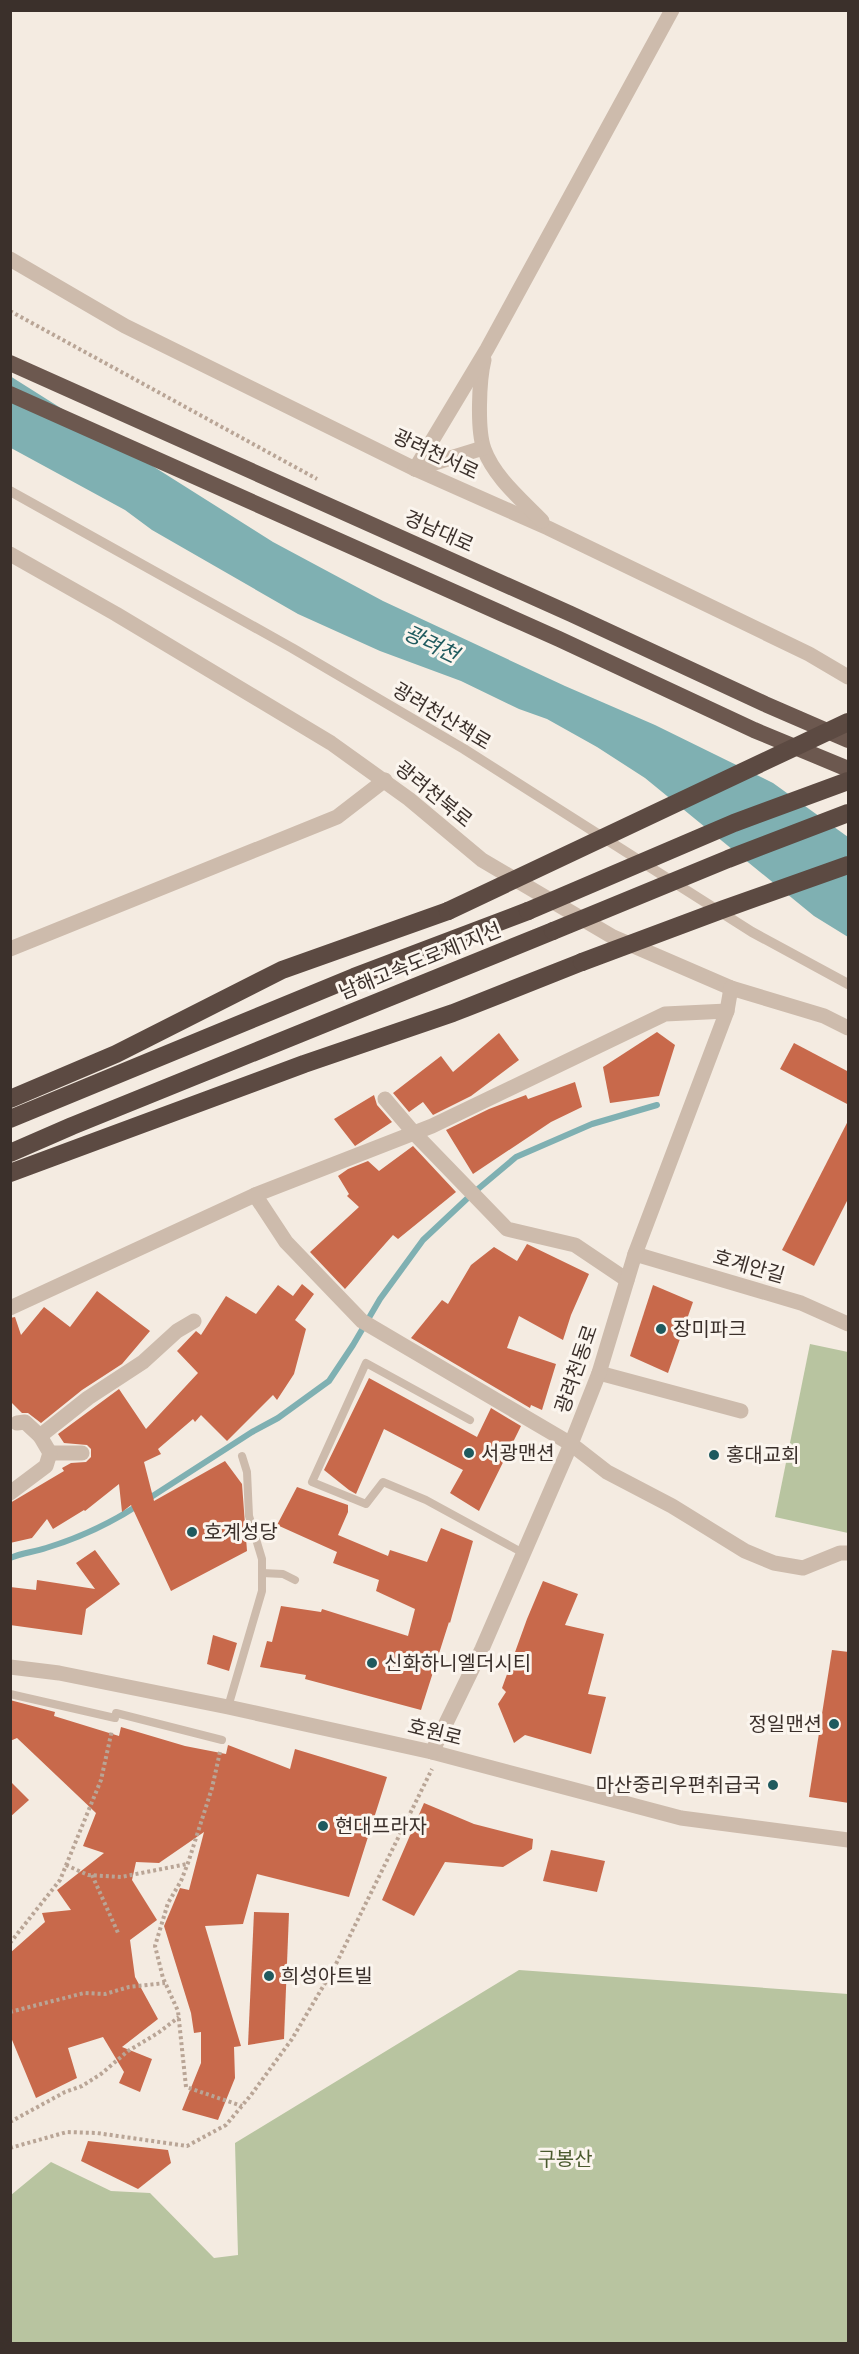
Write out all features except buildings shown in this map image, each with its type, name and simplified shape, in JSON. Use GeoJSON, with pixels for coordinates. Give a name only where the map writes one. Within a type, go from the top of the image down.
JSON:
{"type":"FeatureCollection","features":[{"type":"Feature","properties":{"kind":"highway","name":"경남대로"},"geometry":{"type":"LineString","coordinates":[[10,363],[849,740]]}},
{"type":"Feature","properties":{"kind":"highway"},"geometry":{"type":"LineString","coordinates":[[10,394],[538,630],[754,730],[849,769]]}},
{"type":"Feature","properties":{"kind":"highway"},"geometry":{"type":"LineString","coordinates":[[10,1099],[116,1054],[282,970],[448,911],[849,722]]}},
{"type":"Feature","properties":{"kind":"highway","name":"남해고속도로제1지선"},"geometry":{"type":"LineString","coordinates":[[10,1119],[354,977],[528,911],[734,823],[849,781]]}},
{"type":"Feature","properties":{"kind":"highway","name":"남해고속도로제1지선"},"geometry":{"type":"LineString","coordinates":[[10,1153],[728,859],[849,813]]}},
{"type":"Feature","properties":{"kind":"highway"},"geometry":{"type":"LineString","coordinates":[[10,1173],[304,1064],[453,1013],[582,962],[849,865]]}},
{"type":"Feature","properties":{"kind":"street"},"geometry":{"type":"LineString","coordinates":[[416,469],[487,349],[672,10]]}},
{"type":"Feature","properties":{"kind":"street","name":"광려천서로"},"geometry":{"type":"LineString","coordinates":[[10,259],[125,326],[416,469],[548,528],[809,654],[849,676]]}},
{"type":"Feature","properties":{"kind":"street"},"geometry":{"type":"LineString","coordinates":[[487,349],[482,369],[479,407],[483,448],[498,475],[548,528]]}},
{"type":"Feature","properties":{"kind":"street"},"geometry":{"type":"LineString","coordinates":[[416,469],[483,448]]}},
{"type":"Feature","properties":{"kind":"street","name":"광려천산책로"},"geometry":{"type":"LineString","coordinates":[[10,491],[292,648],[454,743],[752,933],[849,984]]}},
{"type":"Feature","properties":{"kind":"street","name":"광려천북로"},"geometry":{"type":"LineString","coordinates":[[10,554],[116,614],[331,743],[385,780],[482,861],[613,937],[731,988],[824,1016],[849,1028]]}},
{"type":"Feature","properties":{"kind":"street"},"geometry":{"type":"LineString","coordinates":[[10,949],[338,818],[385,780]]}},
{"type":"Feature","properties":{"kind":"street","name":"광려천동로"},"geometry":{"type":"LineString","coordinates":[[435,1753],[571,1444],[599,1373],[635,1254],[727,1011],[731,988]]}},
{"type":"Feature","properties":{"kind":"street"},"geometry":{"type":"LineString","coordinates":[[10,1308],[255,1195],[414,1133],[665,1014],[727,1011]]}},
{"type":"Feature","properties":{"kind":"street"},"geometry":{"type":"LineString","coordinates":[[386,1099],[414,1133],[507,1229],[575,1245],[627,1280]]}},
{"type":"Feature","properties":{"kind":"street"},"geometry":{"type":"LineString","coordinates":[[255,1195],[286,1242],[362,1322],[571,1444],[607,1472],[672,1506],[745,1551],[774,1563],[803,1568],[840,1553],[849,1553]]}},
{"type":"Feature","properties":{"kind":"street","name":"호계안길"},"geometry":{"type":"LineString","coordinates":[[635,1254],[801,1303],[849,1324]]}},
{"type":"Feature","properties":{"kind":"street"},"geometry":{"type":"LineString","coordinates":[[40,1436],[88,1398],[144,1362],[177,1331],[194,1321]]}},
{"type":"Feature","properties":{"kind":"street"},"geometry":{"type":"LineString","coordinates":[[599,1373],[741,1412]]}},
{"type":"Feature","properties":{"kind":"street"},"geometry":{"type":"LineString","coordinates":[[10,1493],[46,1466],[50,1453],[40,1436],[25,1422],[17,1423]]}},
{"type":"Feature","properties":{"kind":"street"},"geometry":{"type":"LineString","coordinates":[[50,1453],[82,1453]]}},
{"type":"Feature","properties":{"kind":"street","name":"호원로"},"geometry":{"type":"LineString","coordinates":[[10,1667],[59,1673],[228,1707],[435,1753],[681,1818],[849,1840]]}},
{"type":"Feature","properties":{"kind":"lane"},"geometry":{"type":"LineString","coordinates":[[470,1420],[366,1364],[312,1482],[366,1504],[382,1482],[426,1500],[523,1553]]}},
{"type":"Feature","properties":{"kind":"lane"},"geometry":{"type":"LineString","coordinates":[[228,1707],[262,1591],[262,1559],[249,1516],[247,1472],[242,1456]]}},
{"type":"Feature","properties":{"kind":"lane"},"geometry":{"type":"LineString","coordinates":[[262,1573],[283,1574],[296,1580]]}},
{"type":"Feature","properties":{"kind":"lane"},"geometry":{"type":"LineString","coordinates":[[10,1694],[222,1740]]}},
{"type":"Feature","properties":{"kind":"path"},"geometry":{"type":"LineString","coordinates":[[10,1943],[60,1880],[101,1780],[115,1715]]}},
{"type":"Feature","properties":{"kind":"path"},"geometry":{"type":"LineString","coordinates":[[222,1740],[212,1788],[188,1863],[168,1903],[155,1946],[165,1983],[179,2016],[186,2087],[242,2106]]}},
{"type":"Feature","properties":{"kind":"path"},"geometry":{"type":"LineString","coordinates":[[10,2148],[67,2132],[97,2133],[187,2146],[226,2125],[292,2039],[334,1968],[435,1753]]}},
{"type":"Feature","properties":{"kind":"path"},"geometry":{"type":"LineString","coordinates":[[66,1865],[92,1875],[121,1877],[188,1863]]}},
{"type":"Feature","properties":{"kind":"path"},"geometry":{"type":"LineString","coordinates":[[92,1875],[119,1935]]}},
{"type":"Feature","properties":{"kind":"path"},"geometry":{"type":"LineString","coordinates":[[10,2012],[84,1993],[105,1994],[129,1987],[165,1983]]}},
{"type":"Feature","properties":{"kind":"path"},"geometry":{"type":"LineString","coordinates":[[10,2122],[65,2092],[82,2086],[101,2074],[128,2051],[158,2034],[179,2016]]}},
{"type":"Feature","properties":{"kind":"green space"},"geometry":{"type":"Polygon","coordinates":[[[810,1344],[848,1352],[848,1533],[775,1517],[810,1344]]]}},
{"type":"Feature","properties":{"kind":"green space","name":"구봉산"},"geometry":{"type":"Polygon","coordinates":[[[519,1970],[848,1994],[848,2343],[11,2343],[11,2195],[51,2162],[111,2191],[150,2193],[214,2258],[238,2255],[235,2143],[519,1970]]]}},
{"type":"Feature","properties":{"kind":"water","name":"광려천"},"geometry":{"type":"Polygon","coordinates":[[[10,376],[273,542],[383,601],[565,686],[655,725],[773,783],[848,837],[848,937],[814,916],[645,778],[597,747],[547,719],[519,709],[461,681],[380,651],[298,614],[152,530],[125,510],[11,448],[10,376]]]}},
{"type":"Feature","properties":{"kind":"waterway"},"geometry":{"type":"LineString","coordinates":[[148,1499],[252,1432],[278,1418],[329,1381],[380,1299],[423,1240],[516,1157],[592,1124],[657,1105]]}},
{"type":"Feature","properties":{"kind":"waterway"},"geometry":{"type":"LineString","coordinates":[[10,1558],[83,1535],[140,1504]]}},
{"type":"Feature","properties":{"kind":"place","name":"장미파크"},"geometry":{"type":"Point","coordinates":[661,1329]}},
{"type":"Feature","properties":{"kind":"place","name":"서광맨션"},"geometry":{"type":"Point","coordinates":[469,1453]}},
{"type":"Feature","properties":{"kind":"place","name":"홍대교회"},"geometry":{"type":"Point","coordinates":[714,1455]}},
{"type":"Feature","properties":{"kind":"place","name":"호계성당"},"geometry":{"type":"Point","coordinates":[192,1532]}},
{"type":"Feature","properties":{"kind":"place","name":"신화하니엘더시티"},"geometry":{"type":"Point","coordinates":[372,1663]}},
{"type":"Feature","properties":{"kind":"place","name":"정일맨션"},"geometry":{"type":"Point","coordinates":[834,1724]}},
{"type":"Feature","properties":{"kind":"place","name":"마산중리우편취급국"},"geometry":{"type":"Point","coordinates":[773,1785]}},
{"type":"Feature","properties":{"kind":"place","name":"현대프라자"},"geometry":{"type":"Point","coordinates":[323,1826]}},
{"type":"Feature","properties":{"kind":"place","name":"희성아트빌"},"geometry":{"type":"Point","coordinates":[269,1976]}}]}
